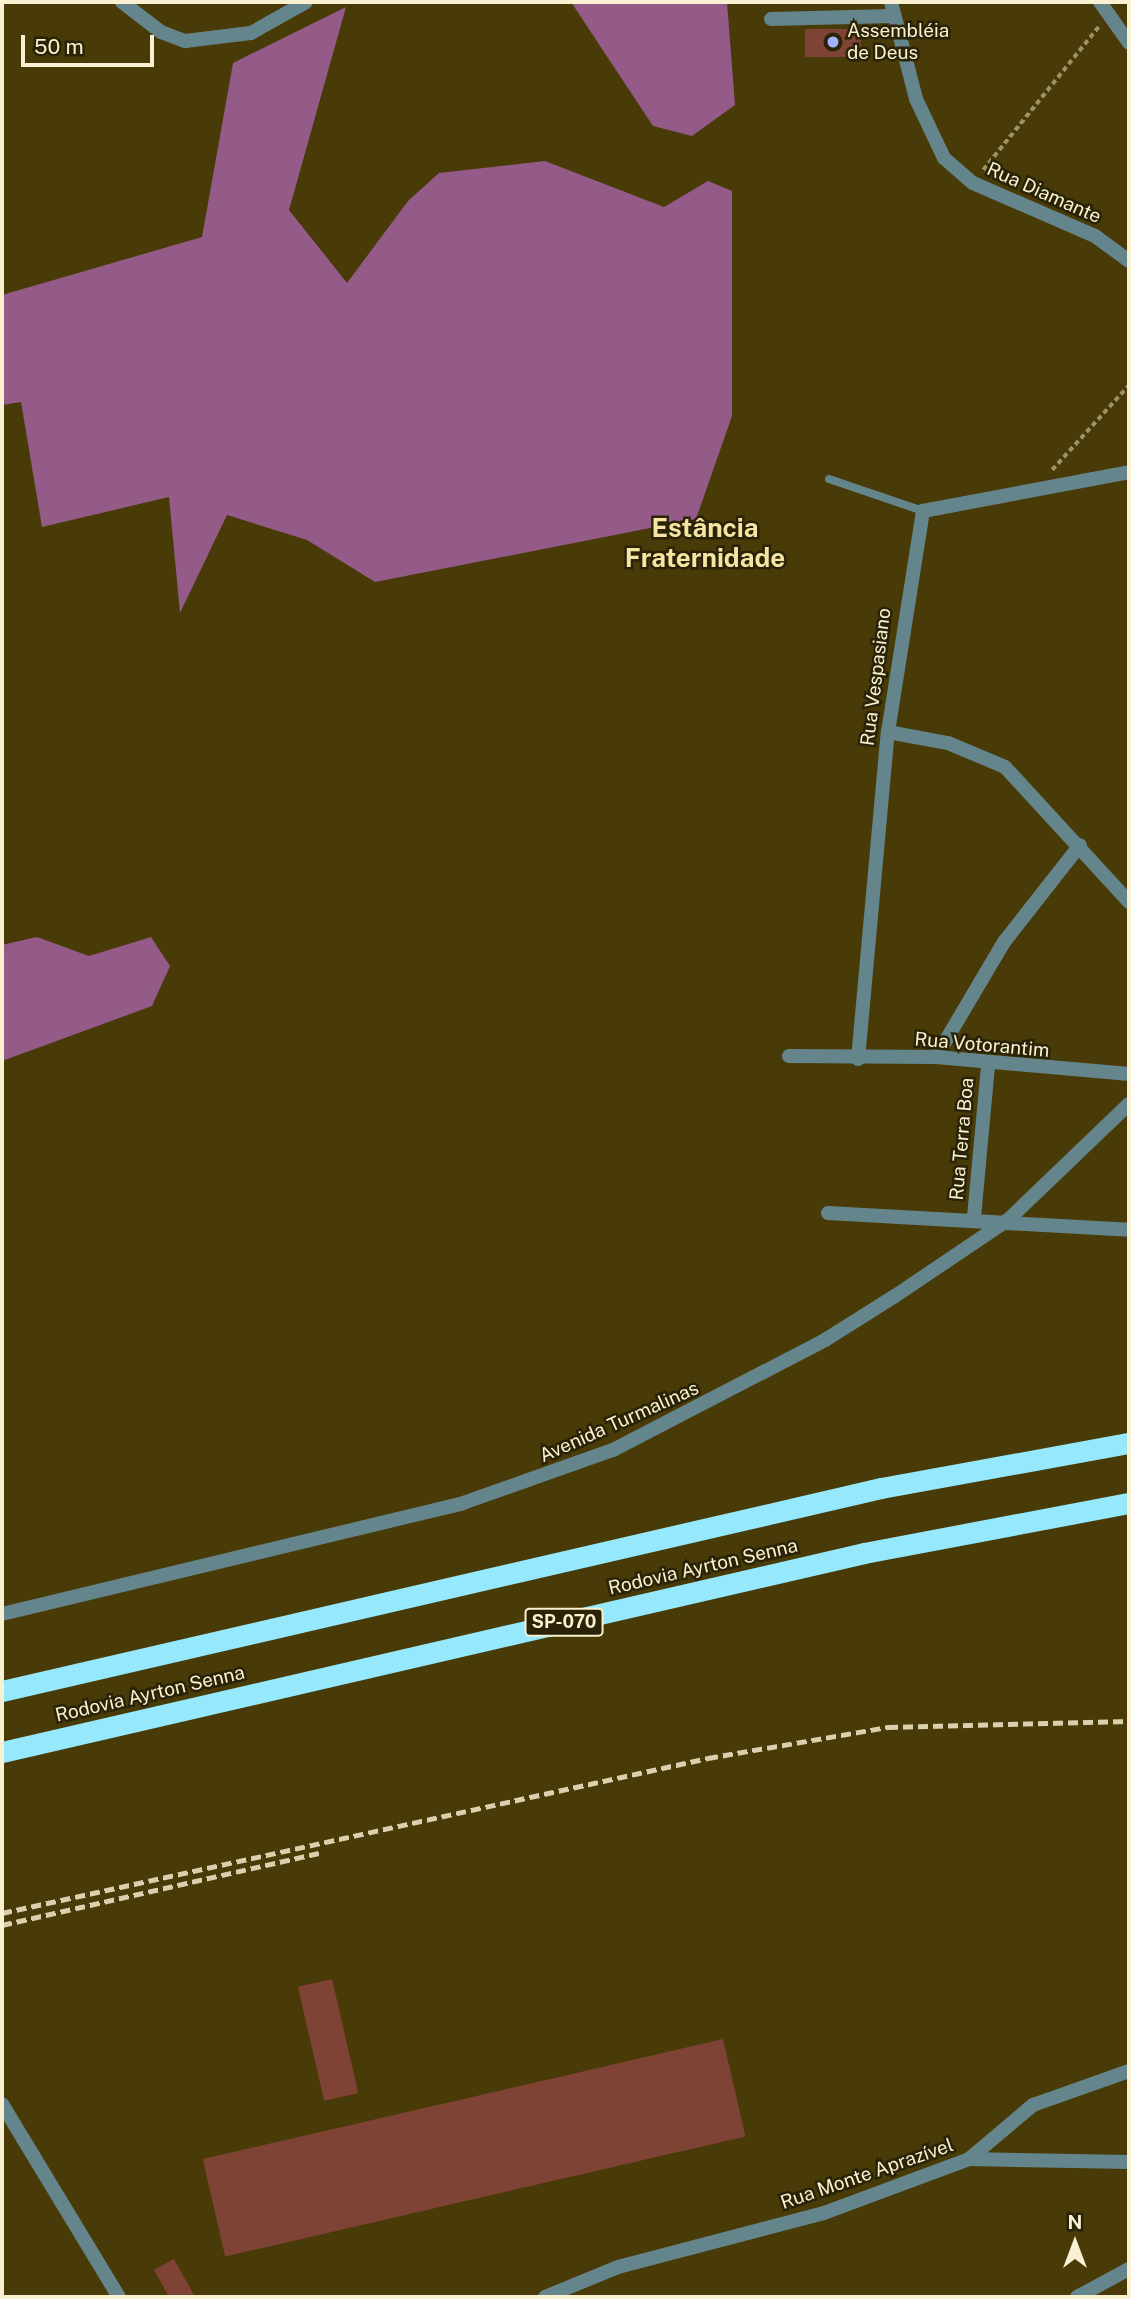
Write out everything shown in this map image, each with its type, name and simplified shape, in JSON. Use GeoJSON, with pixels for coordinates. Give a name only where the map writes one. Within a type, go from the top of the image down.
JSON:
{"type":"FeatureCollection","features":[{"type":"Feature","properties":{"kind":"highway","name":"Rodovia Ayrton Senna"},"geometry":{"type":"LineString","coordinates":[[2,1691],[881,1488],[1129,1443]]}},
{"type":"Feature","properties":{"kind":"highway","name":"Rodovia Ayrton Senna"},"geometry":{"type":"LineString","coordinates":[[2,1752],[864,1553],[1129,1503]]}},
{"type":"Feature","properties":{"kind":"street"},"geometry":{"type":"LineString","coordinates":[[122,2],[161,32],[185,41],[217,41],[281,21],[306,2]]}},
{"type":"Feature","properties":{"kind":"street"},"geometry":{"type":"LineString","coordinates":[[1100,2],[1107,16],[1129,43]]}},
{"type":"Feature","properties":{"kind":"street"},"geometry":{"type":"LineString","coordinates":[[771,19],[891,9]]}},
{"type":"Feature","properties":{"kind":"street","name":"Rua Diamante"},"geometry":{"type":"LineString","coordinates":[[891,9],[929,132],[973,183],[1094,236],[1129,261]]}},
{"type":"Feature","properties":{"kind":"street"},"geometry":{"type":"LineString","coordinates":[[923,511],[1129,472]]}},
{"type":"Feature","properties":{"kind":"street","name":"Rua Vespasiano"},"geometry":{"type":"LineString","coordinates":[[858,1059],[888,732],[923,511]]}},
{"type":"Feature","properties":{"kind":"street"},"geometry":{"type":"LineString","coordinates":[[888,732],[948,743],[1005,767],[1080,845],[1129,902]]}},
{"type":"Feature","properties":{"kind":"street"},"geometry":{"type":"LineString","coordinates":[[936,1057],[1003,942],[1080,845]]}},
{"type":"Feature","properties":{"kind":"street","name":"Rua Votorantim"},"geometry":{"type":"LineString","coordinates":[[789,1056],[858,1059],[936,1057],[988,1065],[1129,1074]]}},
{"type":"Feature","properties":{"kind":"street","name":"Rua Terra Boa"},"geometry":{"type":"LineString","coordinates":[[974,1217],[988,1065]]}},
{"type":"Feature","properties":{"kind":"street","name":"Avenida Turmalinas"},"geometry":{"type":"LineString","coordinates":[[2,1614],[438,1510],[551,1475],[825,1340],[1009,1219],[1129,1104]]}},
{"type":"Feature","properties":{"kind":"street"},"geometry":{"type":"LineString","coordinates":[[828,1213],[974,1217],[1129,1230]]}},
{"type":"Feature","properties":{"kind":"street"},"geometry":{"type":"LineString","coordinates":[[969,2159],[1033,2105],[1129,2071]]}},
{"type":"Feature","properties":{"kind":"street"},"geometry":{"type":"LineString","coordinates":[[2,2104],[119,2297]]}},
{"type":"Feature","properties":{"kind":"street","name":"Rua Monte Aprazível"},"geometry":{"type":"LineString","coordinates":[[545,2297],[618,2267],[824,2214],[969,2159],[1129,2162]]}},
{"type":"Feature","properties":{"kind":"street"},"geometry":{"type":"LineString","coordinates":[[1077,2297],[1129,2269]]}},
{"type":"Feature","properties":{"kind":"lane"},"geometry":{"type":"LineString","coordinates":[[829,479],[923,511]]}},
{"type":"Feature","properties":{"kind":"path"},"geometry":{"type":"LineString","coordinates":[[973,183],[1107,16]]}},
{"type":"Feature","properties":{"kind":"path"},"geometry":{"type":"LineString","coordinates":[[1034,489],[1129,385]]}},
{"type":"Feature","properties":{"kind":"shaded area"},"geometry":{"type":"Polygon","coordinates":[[[571,2],[727,2],[735,105],[692,136],[653,126],[571,2]]]}},
{"type":"Feature","properties":{"kind":"shaded area"},"geometry":{"type":"Polygon","coordinates":[[[346,7],[289,210],[347,283],[408,201],[439,173],[545,161],[664,207],[708,181],[732,191],[732,416],[696,519],[375,582],[307,540],[227,515],[180,613],[169,497],[42,527],[21,402],[2,405],[2,295],[202,237],[233,63],[346,7]]]}},
{"type":"Feature","properties":{"kind":"shaded area"},"geometry":{"type":"Polygon","coordinates":[[[37,937],[89,956],[151,937],[170,966],[152,1006],[2,1061],[2,945],[37,937]]]}},
{"type":"Feature","properties":{"kind":"building","name":"Assembléia de Deus"},"geometry":{"type":"Polygon","coordinates":[[[805,29],[861,29],[861,57],[805,57],[805,29]]]}},
{"type":"Feature","properties":{"kind":"building"},"geometry":{"type":"Polygon","coordinates":[[[332,1979],[358,2093],[324,2101],[298,1987],[332,1979]]]}},
{"type":"Feature","properties":{"kind":"building"},"geometry":{"type":"Polygon","coordinates":[[[723,2039],[745,2136],[225,2257],[203,2159],[723,2039]]]}},
{"type":"Feature","properties":{"kind":"building"},"geometry":{"type":"Polygon","coordinates":[[[174,2259],[195,2297],[169,2297],[154,2270],[174,2259]]]}},
{"type":"Feature","properties":{"kind":"railway"},"geometry":{"type":"LineString","coordinates":[[2,1913],[708,1758],[888,1727],[1129,1721]]}},
{"type":"Feature","properties":{"kind":"railway"},"geometry":{"type":"LineString","coordinates":[[2,1925],[320,1853]]}},
{"type":"Feature","properties":{"kind":"place","name":"Assembléia de Deus"},"geometry":{"type":"Point","coordinates":[833,42]}},
{"type":"Feature","properties":{"kind":"district","name":"Estância Fraternidade"},"geometry":{"type":"Point","coordinates":[705,543]}}]}
